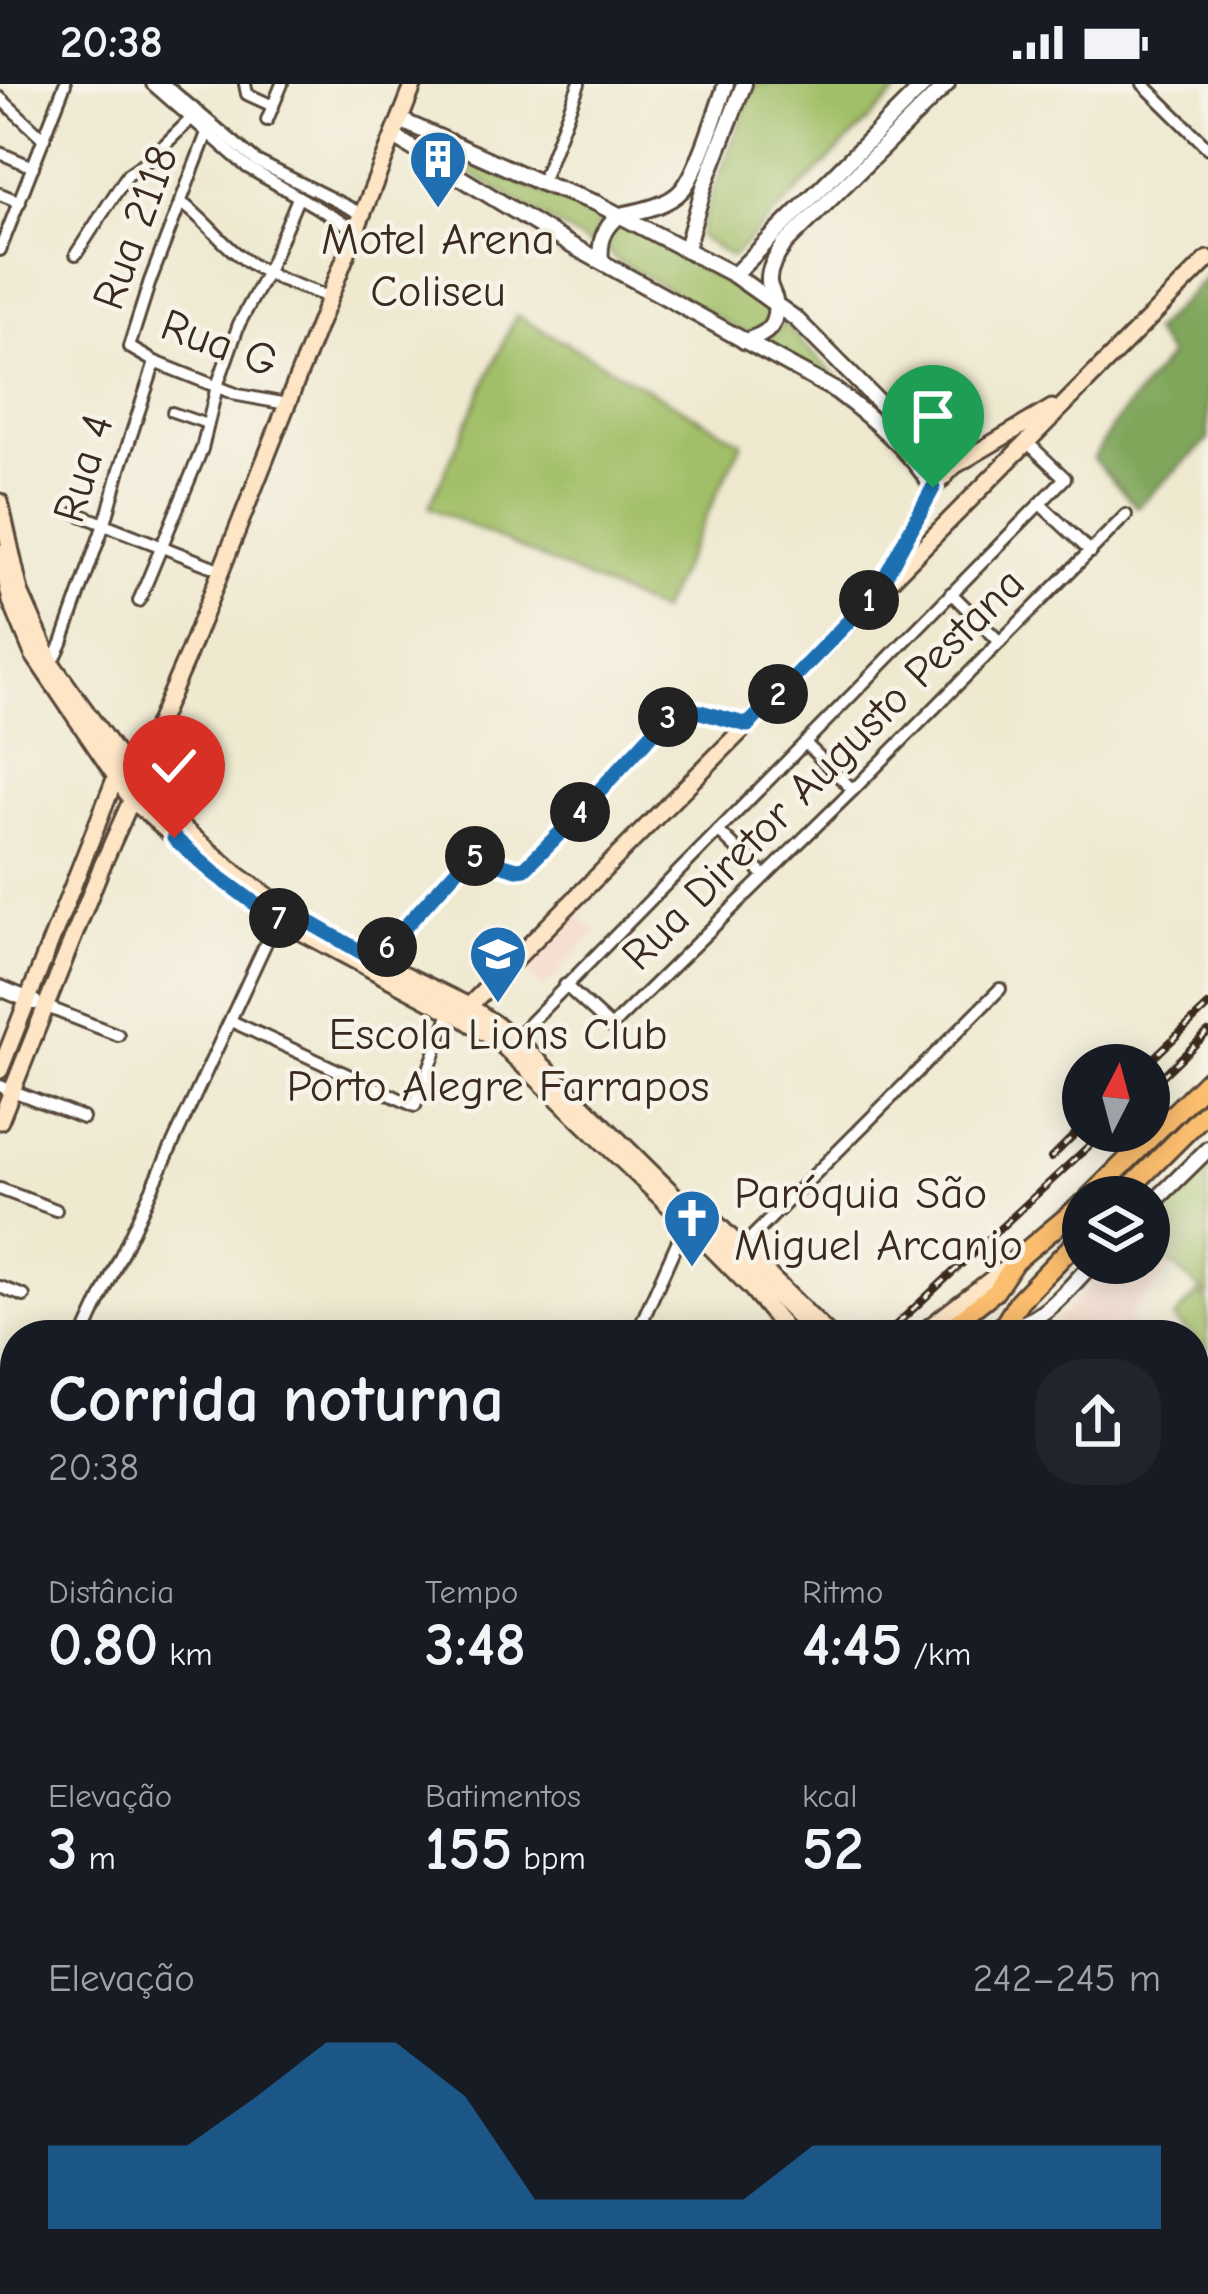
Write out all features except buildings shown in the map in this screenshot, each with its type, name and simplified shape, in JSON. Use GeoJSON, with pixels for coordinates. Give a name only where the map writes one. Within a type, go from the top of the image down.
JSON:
{"type":"FeatureCollection","features":[{"type":"Feature","properties":{"kind":"highway"},"geometry":{"type":"LineString","coordinates":[[1111,1176],[1208,1080]]}},
{"type":"Feature","properties":{"kind":"highway"},"geometry":{"type":"LineString","coordinates":[[1142,1176],[1208,1110]]}},
{"type":"Feature","properties":{"kind":"highway"},"geometry":{"type":"LineString","coordinates":[[1017,1259],[1062,1222]]}},
{"type":"Feature","properties":{"kind":"highway"},"geometry":{"type":"LineString","coordinates":[[1007,1320],[1062,1257]]}},
{"type":"Feature","properties":{"kind":"main road"},"geometry":{"type":"LineString","coordinates":[[0,1121],[6,1088],[46,1007],[139,783],[154,732],[414,84]]}},
{"type":"Feature","properties":{"kind":"main road"},"geometry":{"type":"LineString","coordinates":[[468,1013],[1208,259]]}},
{"type":"Feature","properties":{"kind":"main road"},"geometry":{"type":"LineString","coordinates":[[877,592],[933,488],[954,466],[1075,394]]}},
{"type":"Feature","properties":{"kind":"main road"},"geometry":{"type":"LineString","coordinates":[[954,466],[971,468],[984,486]]}},
{"type":"Feature","properties":{"kind":"main road"},"geometry":{"type":"LineString","coordinates":[[933,488],[937,509],[955,514]]}},
{"type":"Feature","properties":{"kind":"main road"},"geometry":{"type":"LineString","coordinates":[[0,502],[20,592],[52,664],[119,771],[131,799],[192,846]]}},
{"type":"Feature","properties":{"kind":"main road"},"geometry":{"type":"LineString","coordinates":[[0,552],[11,601],[33,654],[119,771],[139,783],[215,874],[450,1012],[468,1013],[514,1038],[636,1157],[775,1320]]}},
{"type":"Feature","properties":{"kind":"main road"},"geometry":{"type":"LineString","coordinates":[[0,1070],[119,771],[154,732]]}},
{"type":"Feature","properties":{"kind":"main road"},"geometry":{"type":"LineString","coordinates":[[120,824],[129,818],[150,817]]}},
{"type":"Feature","properties":{"kind":"main road"},"geometry":{"type":"LineString","coordinates":[[83,861],[101,868]]}},
{"type":"Feature","properties":{"kind":"main road"},"geometry":{"type":"LineString","coordinates":[[62,913],[81,920]]}},
{"type":"Feature","properties":{"kind":"main road"},"geometry":{"type":"LineString","coordinates":[[282,915],[442,992],[799,1320]]}},
{"type":"Feature","properties":{"kind":"main road"},"geometry":{"type":"LineString","coordinates":[[636,1157],[666,1174],[814,1320]]}},
{"type":"Feature","properties":{"kind":"main road"},"geometry":{"type":"LineString","coordinates":[[938,1320],[1017,1259]]}},
{"type":"Feature","properties":{"kind":"main road"},"geometry":{"type":"LineString","coordinates":[[959,1320],[996,1291],[1017,1259]]}},
{"type":"Feature","properties":{"kind":"street"},"geometry":{"type":"LineString","coordinates":[[152,84],[247,167],[298,198],[359,222]]}},
{"type":"Feature","properties":{"kind":"street"},"geometry":{"type":"LineString","coordinates":[[164,84],[256,160],[359,222]]}},
{"type":"Feature","properties":{"kind":"street"},"geometry":{"type":"LineString","coordinates":[[244,84],[247,94],[273,106]]}},
{"type":"Feature","properties":{"kind":"street"},"geometry":{"type":"LineString","coordinates":[[267,120],[282,84]]}},
{"type":"Feature","properties":{"kind":"street"},"geometry":{"type":"LineString","coordinates":[[541,183],[579,84]]}},
{"type":"Feature","properties":{"kind":"street"},"geometry":{"type":"LineString","coordinates":[[601,261],[600,244],[608,225],[620,215],[651,208],[681,192],[726,84]]}},
{"type":"Feature","properties":{"kind":"street"},"geometry":{"type":"LineString","coordinates":[[686,248],[744,84]]}},
{"type":"Feature","properties":{"kind":"street"},"geometry":{"type":"LineString","coordinates":[[734,275],[925,84]]}},
{"type":"Feature","properties":{"kind":"street"},"geometry":{"type":"LineString","coordinates":[[744,341],[764,336],[773,324],[775,303],[769,281],[784,245],[947,84]]}},
{"type":"Feature","properties":{"kind":"street"},"geometry":{"type":"LineString","coordinates":[[1143,84],[1208,148]]}},
{"type":"Feature","properties":{"kind":"street"},"geometry":{"type":"LineString","coordinates":[[1,246],[64,85]]}},
{"type":"Feature","properties":{"kind":"street"},"geometry":{"type":"LineString","coordinates":[[0,98],[44,139]]}},
{"type":"Feature","properties":{"kind":"street"},"geometry":{"type":"LineString","coordinates":[[76,254],[128,174],[192,118]]}},
{"type":"Feature","properties":{"kind":"street"},"geometry":{"type":"LineString","coordinates":[[396,128],[620,215],[734,275],[796,319],[933,458],[954,466]]}},
{"type":"Feature","properties":{"kind":"street"},"geometry":{"type":"LineString","coordinates":[[396,128],[601,261],[836,391],[873,419],[921,468],[933,488]]}},
{"type":"Feature","properties":{"kind":"street","name":"Rua 2118"},"geometry":{"type":"LineString","coordinates":[[129,346],[207,133]]}},
{"type":"Feature","properties":{"kind":"street"},"geometry":{"type":"LineString","coordinates":[[0,153],[33,167]]}},
{"type":"Feature","properties":{"kind":"street"},"geometry":{"type":"LineString","coordinates":[[0,194],[20,202]]}},
{"type":"Feature","properties":{"kind":"street"},"geometry":{"type":"LineString","coordinates":[[139,601],[202,449],[239,324],[298,198]]}},
{"type":"Feature","properties":{"kind":"street"},"geometry":{"type":"LineString","coordinates":[[180,202],[234,252],[266,274],[329,297]]}},
{"type":"Feature","properties":{"kind":"street","name":"Rua G"},"geometry":{"type":"LineString","coordinates":[[129,346],[155,362],[238,395],[287,404]]}},
{"type":"Feature","properties":{"kind":"street","name":"Rua 4"},"geometry":{"type":"LineString","coordinates":[[52,664],[104,524],[155,362]]}},
{"type":"Feature","properties":{"kind":"street","name":"Rua 4"},"geometry":{"type":"LineString","coordinates":[[172,412],[207,424]]}},
{"type":"Feature","properties":{"kind":"street"},"geometry":{"type":"LineString","coordinates":[[514,1038],[1065,478],[1028,443]]}},
{"type":"Feature","properties":{"kind":"street"},"geometry":{"type":"LineString","coordinates":[[1040,504],[1091,552]]}},
{"type":"Feature","properties":{"kind":"street"},"geometry":{"type":"LineString","coordinates":[[76,513],[220,569]]}},
{"type":"Feature","properties":{"kind":"street","name":"Rua Diretor Augusto Pestana"},"geometry":{"type":"LineString","coordinates":[[565,985],[611,1027],[1126,515]]}},
{"type":"Feature","properties":{"kind":"street"},"geometry":{"type":"LineString","coordinates":[[952,593],[1000,642]]}},
{"type":"Feature","properties":{"kind":"street"},"geometry":{"type":"LineString","coordinates":[[375,960],[470,855],[525,868],[676,708],[748,725]]}},
{"type":"Feature","properties":{"kind":"street"},"geometry":{"type":"LineString","coordinates":[[805,743],[853,790]]}},
{"type":"Feature","properties":{"kind":"street"},"geometry":{"type":"LineString","coordinates":[[718,831],[765,876]]}},
{"type":"Feature","properties":{"kind":"street"},"geometry":{"type":"LineString","coordinates":[[91,1320],[282,915]]}},
{"type":"Feature","properties":{"kind":"street"},"geometry":{"type":"LineString","coordinates":[[0,988],[118,1035]]}},
{"type":"Feature","properties":{"kind":"street"},"geometry":{"type":"LineString","coordinates":[[742,1247],[1000,988]]}},
{"type":"Feature","properties":{"kind":"street"},"geometry":{"type":"LineString","coordinates":[[231,1021],[415,1106],[450,1012],[442,992]]}},
{"type":"Feature","properties":{"kind":"street"},"geometry":{"type":"LineString","coordinates":[[6,1088],[83,1118]]}},
{"type":"Feature","properties":{"kind":"street"},"geometry":{"type":"LineString","coordinates":[[1170,1186],[1208,1149]]}},
{"type":"Feature","properties":{"kind":"street"},"geometry":{"type":"LineString","coordinates":[[0,1189],[56,1210]]}},
{"type":"Feature","properties":{"kind":"street"},"geometry":{"type":"LineString","coordinates":[[642,1320],[684,1218]]}},
{"type":"Feature","properties":{"kind":"street"},"geometry":{"type":"LineString","coordinates":[[1030,1320],[1072,1284]]}},
{"type":"Feature","properties":{"kind":"street"},"geometry":{"type":"LineString","coordinates":[[0,1287],[24,1296]]}},
{"type":"Feature","properties":{"kind":"shaded area"},"geometry":{"type":"Polygon","coordinates":[[[574,911],[596,932],[544,988],[522,967],[574,911]]]}},
{"type":"Feature","properties":{"kind":"shaded area"},"geometry":{"type":"Polygon","coordinates":[[[1093,1284],[1157,1284],[1126,1317],[1129,1320],[1058,1320],[1093,1284]]]}},
{"type":"Feature","properties":{"kind":"green space"},"geometry":{"type":"Polygon","coordinates":[[[755,84],[905,84],[732,257],[699,237],[755,84]]]}},
{"type":"Feature","properties":{"kind":"green space"},"geometry":{"type":"Polygon","coordinates":[[[402,133],[582,209],[610,214],[596,228],[592,246],[402,133]]]}},
{"type":"Feature","properties":{"kind":"green space"},"geometry":{"type":"Polygon","coordinates":[[[621,223],[755,297],[769,310],[765,325],[752,333],[741,331],[615,259],[608,240],[621,223]]]}},
{"type":"Feature","properties":{"kind":"green space"},"geometry":{"type":"Polygon","coordinates":[[[1208,275],[1208,440],[1137,507],[1093,459],[1113,425],[1169,356],[1152,332],[1208,275]]]}},
{"type":"Feature","properties":{"kind":"green space"},"geometry":{"type":"Polygon","coordinates":[[[516,315],[742,442],[660,612],[429,507],[516,315]]]}},
{"type":"Feature","properties":{"kind":"green space"},"geometry":{"type":"Polygon","coordinates":[[[781,321],[860,401],[762,342],[778,330],[781,321]]]}},
{"type":"Feature","properties":{"kind":"green space"},"geometry":{"type":"Polygon","coordinates":[[[1208,1167],[1208,1297],[1170,1263],[1170,1205],[1208,1167]]]}},
{"type":"Feature","properties":{"kind":"green space"},"geometry":{"type":"Polygon","coordinates":[[[1198,1293],[1208,1303],[1208,1320],[1174,1319],[1198,1293]]]}},
{"type":"Feature","properties":{"kind":"railway"},"geometry":{"type":"LineString","coordinates":[[1168,1044],[1208,1006]]}},
{"type":"Feature","properties":{"kind":"railway"},"geometry":{"type":"LineString","coordinates":[[1170,1069],[1208,1032]]}},
{"type":"Feature","properties":{"kind":"railway"},"geometry":{"type":"LineString","coordinates":[[1051,1158],[1062,1147]]}},
{"type":"Feature","properties":{"kind":"railway"},"geometry":{"type":"LineString","coordinates":[[901,1320],[1082,1152]]}},
{"type":"Feature","properties":{"kind":"place","name":"Motel Arena Coliseu"},"geometry":{"type":"Point","coordinates":[438,210]}},
{"type":"Feature","properties":{"kind":"place","name":"Escola Lions Club Porto Alegre Farrapos"},"geometry":{"type":"Point","coordinates":[498,1005]}},
{"type":"Feature","properties":{"kind":"place","name":"Paróquia São Miguel Arcanjo"},"geometry":{"type":"Point","coordinates":[692,1269]}},
{"type":"Feature","properties":{"kind":"route"},"geometry":{"type":"LineString","coordinates":[[174,838],[277,920],[288,910],[375,960],[470,855],[525,868],[676,708],[748,725],[877,592],[933,488]]}}]}
